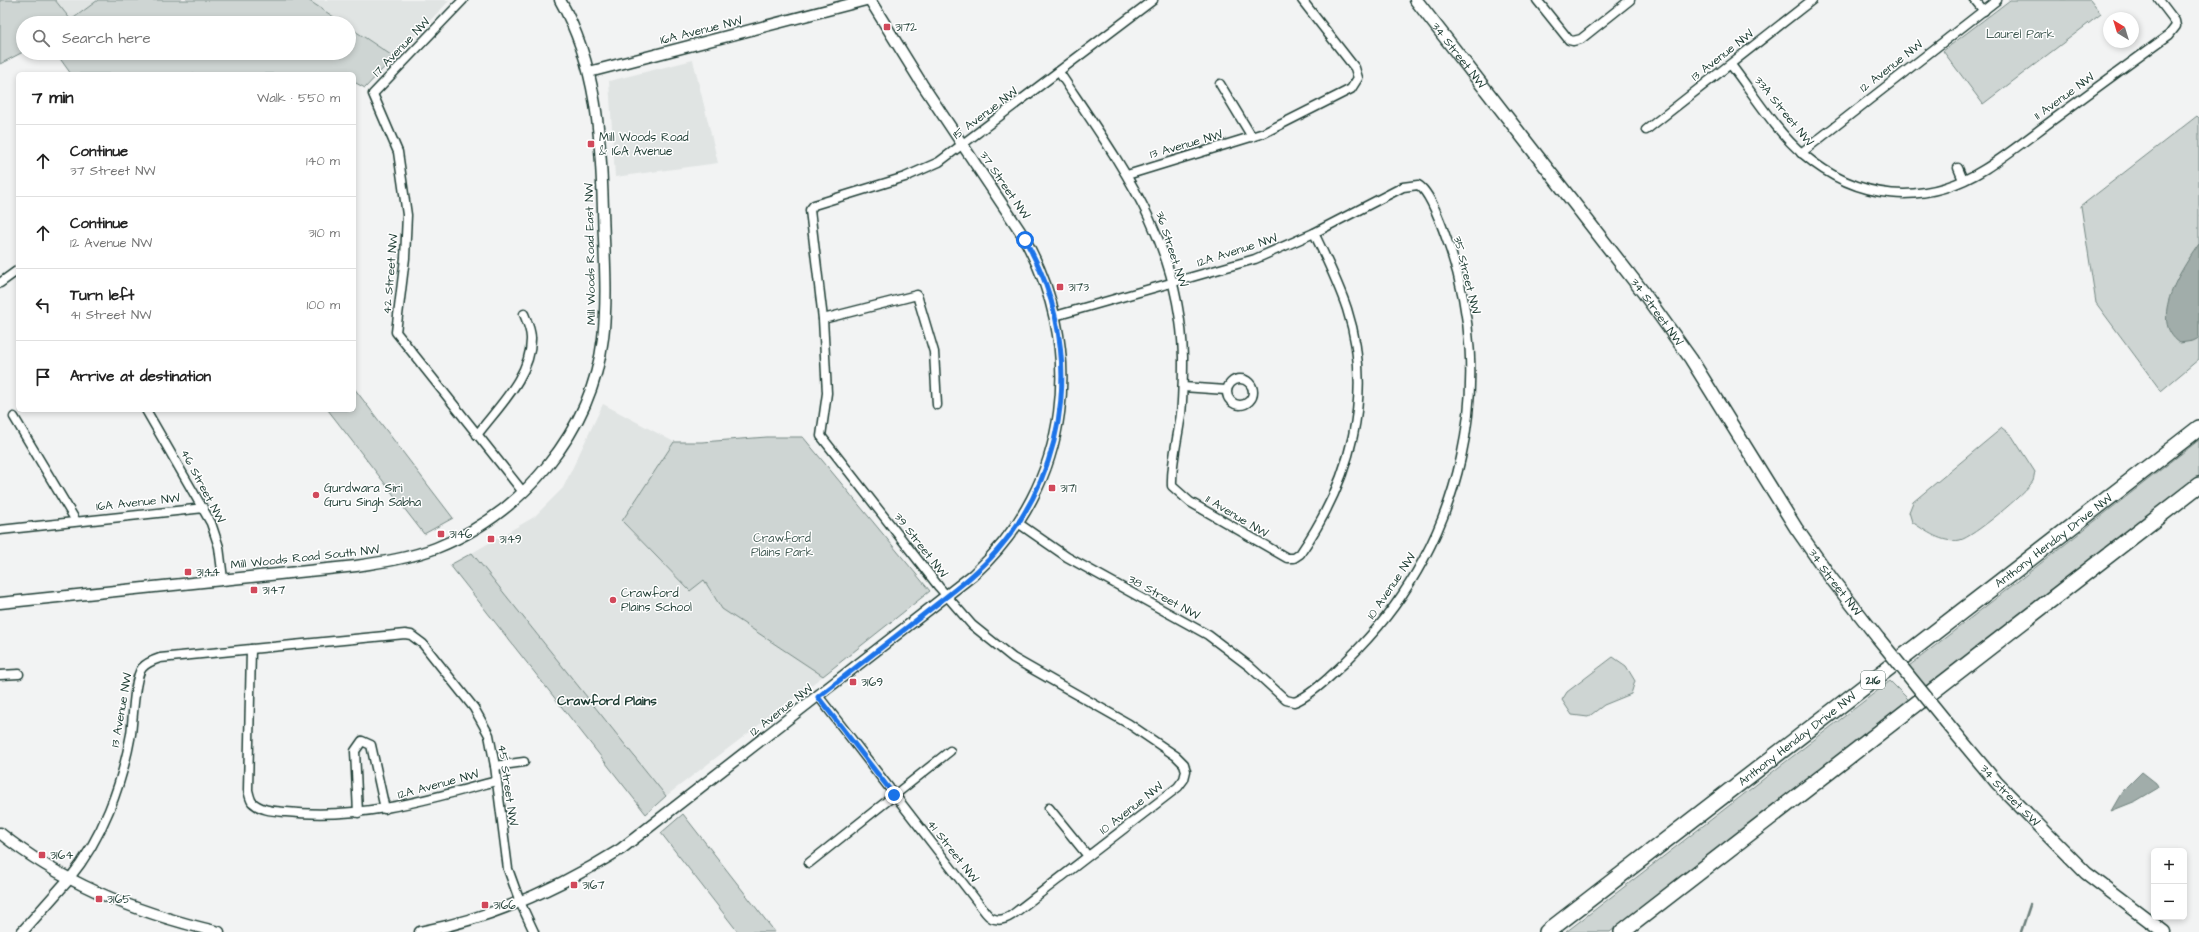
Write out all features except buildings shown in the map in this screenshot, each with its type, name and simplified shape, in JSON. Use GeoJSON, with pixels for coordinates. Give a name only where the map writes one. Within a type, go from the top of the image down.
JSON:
{"type":"FeatureCollection","features":[{"type":"Feature","properties":{"kind":"highway","name":"Anthony Henday Drive NW"},"geometry":{"type":"LineString","coordinates":[[1547,932],[2199,428]]}},
{"type":"Feature","properties":{"kind":"highway"},"geometry":{"type":"LineString","coordinates":[[1622,932],[2199,485]]}},
{"type":"Feature","properties":{"kind":"main road","name":"34 Street NW"},"geometry":{"type":"LineString","coordinates":[[1416,0],[1643,292],[1691,359],[1796,528],[1831,578],[1878,638]]}},
{"type":"Feature","properties":{"kind":"main road","name":"34 Street SW"},"geometry":{"type":"LineString","coordinates":[[1878,638],[1997,783],[2081,868],[2164,932]]}},
{"type":"Feature","properties":{"kind":"street","name":"17 Avenue NW"},"geometry":{"type":"LineString","coordinates":[[373,94],[463,0]]}},
{"type":"Feature","properties":{"kind":"street","name":"Mill Woods Road East NW"},"geometry":{"type":"LineString","coordinates":[[523,492],[556,455],[576,421],[593,383],[603,339],[606,299],[597,107],[589,72],[576,34],[560,0]]}},
{"type":"Feature","properties":{"kind":"street","name":"16A Avenue NW"},"geometry":{"type":"LineString","coordinates":[[589,72],[866,0]]}},
{"type":"Feature","properties":{"kind":"street","name":"37 Street NW"},"geometry":{"type":"LineString","coordinates":[[870,0],[1031,250],[1044,281],[1055,316],[1062,370],[1061,406]]}},
{"type":"Feature","properties":{"kind":"street","name":"15 Avenue NW"},"geometry":{"type":"LineString","coordinates":[[811,207],[916,173],[939,162],[1153,0]]}},
{"type":"Feature","properties":{"kind":"street","name":"13 Avenue NW"},"geometry":{"type":"LineString","coordinates":[[1127,175],[1252,137],[1290,121],[1351,89],[1358,78],[1352,65],[1302,0]]}},
{"type":"Feature","properties":{"kind":"street"},"geometry":{"type":"LineString","coordinates":[[1537,0],[1569,40],[1573,41],[1581,39],[1630,0]]}},
{"type":"Feature","properties":{"kind":"street","name":"13 Avenue NW"},"geometry":{"type":"LineString","coordinates":[[1646,130],[1812,0]]}},
{"type":"Feature","properties":{"kind":"street"},"geometry":{"type":"LineString","coordinates":[[1975,0],[1984,11]]}},
{"type":"Feature","properties":{"kind":"street","name":"12 Avenue NW"},"geometry":{"type":"LineString","coordinates":[[1802,153],[1997,0]]}},
{"type":"Feature","properties":{"kind":"street","name":"11 Avenue NW"},"geometry":{"type":"LineString","coordinates":[[1936,191],[1985,169],[2169,35],[2176,26],[2175,21],[2159,0]]}},
{"type":"Feature","properties":{"kind":"street","name":"33A Street NW"},"geometry":{"type":"LineString","coordinates":[[1731,64],[1792,144],[1824,170],[1869,190],[1899,194],[1936,191]]}},
{"type":"Feature","properties":{"kind":"street","name":"36 Street NW"},"geometry":{"type":"LineString","coordinates":[[1059,72],[1127,175],[1152,221],[1172,283],[1181,327],[1183,387],[1181,414],[1172,472],[1172,486]]}},
{"type":"Feature","properties":{"kind":"street"},"geometry":{"type":"LineString","coordinates":[[1220,84],[1252,137]]}},
{"type":"Feature","properties":{"kind":"street","name":"42 Street NW"},"geometry":{"type":"LineString","coordinates":[[373,94],[398,152],[407,214],[405,258],[396,332],[523,492]]}},
{"type":"Feature","properties":{"kind":"street"},"geometry":{"type":"LineString","coordinates":[[1958,168],[1963,180]]}},
{"type":"Feature","properties":{"kind":"street","name":"12A Avenue NW"},"geometry":{"type":"LineString","coordinates":[[1055,316],[1255,259],[1314,233],[1403,187],[1418,185]]}},
{"type":"Feature","properties":{"kind":"street","name":"35 Street NW"},"geometry":{"type":"LineString","coordinates":[[1418,185],[1424,189],[1444,233],[1457,271],[1465,305],[1470,348],[1470,383],[1468,422],[1463,450]]}},
{"type":"Feature","properties":{"kind":"street","name":"39 Street NW"},"geometry":{"type":"LineString","coordinates":[[811,207],[823,319],[827,393],[821,436],[947,596],[972,625],[998,648],[1020,663],[1151,738],[1181,761],[1186,775]]}},
{"type":"Feature","properties":{"kind":"street","name":"11 Avenue NW"},"geometry":{"type":"LineString","coordinates":[[1172,486],[1190,502],[1280,556],[1294,558],[1300,554],[1310,540],[1337,490],[1353,440],[1358,402],[1356,363],[1350,321],[1336,280],[1314,233]]}},
{"type":"Feature","properties":{"kind":"street"},"geometry":{"type":"LineString","coordinates":[[0,284],[16,272]]}},
{"type":"Feature","properties":{"kind":"street"},"geometry":{"type":"LineString","coordinates":[[823,319],[917,295],[934,352],[937,405]]}},
{"type":"Feature","properties":{"kind":"street"},"geometry":{"type":"LineString","coordinates":[[477,435],[520,378],[531,342],[531,336],[524,314]]}},
{"type":"Feature","properties":{"kind":"street"},"geometry":{"type":"LineString","coordinates":[[1183,387],[1226,390]]}},
{"type":"Feature","properties":{"kind":"street","name":"12 Avenue NW"},"geometry":{"type":"LineString","coordinates":[[420,932],[474,918],[520,902],[558,886],[621,849],[818,697],[980,569],[1018,523],[1044,472],[1054,442],[1061,406]]}},
{"type":"Feature","properties":{"kind":"street","name":"46 Street NW"},"geometry":{"type":"LineString","coordinates":[[147,412],[204,508],[216,538],[223,579]]}},
{"type":"Feature","properties":{"kind":"street"},"geometry":{"type":"LineString","coordinates":[[14,417],[76,522]]}},
{"type":"Feature","properties":{"kind":"street","name":"10 Avenue NW"},"geometry":{"type":"LineString","coordinates":[[1291,702],[1301,698],[1342,665],[1377,628],[1399,600],[1426,556],[1443,518],[1456,480],[1463,450]]}},
{"type":"Feature","properties":{"kind":"street","name":"Mill Woods Road South NW"},"geometry":{"type":"LineString","coordinates":[[0,603],[356,566],[411,556],[440,546],[472,530],[523,492]]}},
{"type":"Feature","properties":{"kind":"street","name":"16A Avenue NW"},"geometry":{"type":"LineString","coordinates":[[0,530],[204,508]]}},
{"type":"Feature","properties":{"kind":"street","name":"38 Street NW"},"geometry":{"type":"LineString","coordinates":[[1018,523],[1067,557],[1208,635],[1248,666],[1284,698],[1291,702]]}},
{"type":"Feature","properties":{"kind":"street","name":"13 Avenue NW"},"geometry":{"type":"LineString","coordinates":[[22,932],[69,879],[90,848],[114,797],[130,736],[137,684],[141,668],[160,658],[392,634],[405,634],[415,637]]}},
{"type":"Feature","properties":{"kind":"street","name":"45 Street NW"},"geometry":{"type":"LineString","coordinates":[[415,637],[423,644],[481,719],[489,735],[495,766],[508,869],[520,902],[534,932]]}},
{"type":"Feature","properties":{"kind":"street","name":"12A Avenue NW"},"geometry":{"type":"LineString","coordinates":[[251,649],[248,790],[252,801],[267,810],[327,815],[385,810],[496,781]]}},
{"type":"Feature","properties":{"kind":"street"},"geometry":{"type":"LineString","coordinates":[[0,675],[19,674]]}},
{"type":"Feature","properties":{"kind":"street","name":"41 Street NW"},"geometry":{"type":"LineString","coordinates":[[818,697],[988,916],[996,920]]}},
{"type":"Feature","properties":{"kind":"street","name":"12A Avenue NW"},"geometry":{"type":"LineString","coordinates":[[358,813],[355,751],[362,741],[371,745],[385,810]]}},
{"type":"Feature","properties":{"kind":"street"},"geometry":{"type":"LineString","coordinates":[[809,863],[950,751]]}},
{"type":"Feature","properties":{"kind":"street"},"geometry":{"type":"LineString","coordinates":[[495,766],[524,762]]}},
{"type":"Feature","properties":{"kind":"street","name":"10 Avenue NW"},"geometry":{"type":"LineString","coordinates":[[996,920],[1004,919],[1012,915],[1178,787],[1186,775]]}},
{"type":"Feature","properties":{"kind":"street"},"geometry":{"type":"LineString","coordinates":[[1049,808],[1088,856]]}},
{"type":"Feature","properties":{"kind":"street"},"geometry":{"type":"LineString","coordinates":[[0,833],[37,860],[69,879],[111,898],[164,918],[218,932]]}},
{"type":"Feature","properties":{"kind":"shaded area"},"geometry":{"type":"Polygon","coordinates":[[[55,0],[98,0],[76,16],[68,16],[55,0]]]}},
{"type":"Feature","properties":{"kind":"shaded area"},"geometry":{"type":"Polygon","coordinates":[[[308,0],[450,0],[394,57],[356,32],[356,16],[332,16],[308,0]]]}},
{"type":"Feature","properties":{"kind":"shaded area"},"geometry":{"type":"Polygon","coordinates":[[[693,60],[718,163],[615,177],[609,81],[693,60]]]}},
{"type":"Feature","properties":{"kind":"shaded area"},"geometry":{"type":"Polygon","coordinates":[[[2199,244],[2199,338],[2193,341],[2180,343],[2171,333],[2167,321],[2167,308],[2171,294],[2184,266],[2199,244]]]}},
{"type":"Feature","properties":{"kind":"shaded area","name":"Crawford Plains School"},"geometry":{"type":"Polygon","coordinates":[[[603,404],[674,442],[622,521],[690,591],[703,579],[722,609],[823,676],[666,796],[472,553],[534,517],[563,488],[603,404]]]}},
{"type":"Feature","properties":{"kind":"shaded area"},"geometry":{"type":"Polygon","coordinates":[[[2142,772],[2156,783],[2158,788],[2136,801],[2111,811],[2122,792],[2142,772]]]}},
{"type":"Feature","properties":{"kind":"green space"},"geometry":{"type":"Polygon","coordinates":[[[0,0],[55,0],[68,16],[16,16],[16,56],[0,64],[0,0]]]}},
{"type":"Feature","properties":{"kind":"green space"},"geometry":{"type":"Polygon","coordinates":[[[98,0],[308,0],[332,16],[76,16],[98,0]]]}},
{"type":"Feature","properties":{"kind":"green space","name":"Laurel Park"},"geometry":{"type":"Polygon","coordinates":[[[2010,0],[2090,0],[2101,14],[1983,104],[1943,51],[2010,0]]]}},
{"type":"Feature","properties":{"kind":"green space"},"geometry":{"type":"Polygon","coordinates":[[[356,32],[394,57],[365,88],[356,83],[356,72],[70,72],[61,60],[356,60],[356,32]]]}},
{"type":"Feature","properties":{"kind":"green space"},"geometry":{"type":"Polygon","coordinates":[[[2197,116],[2199,118],[2199,359],[2161,391],[2096,303],[2081,206],[2197,116]]]}},
{"type":"Feature","properties":{"kind":"green space"},"geometry":{"type":"Polygon","coordinates":[[[356,391],[453,518],[424,534],[330,412],[356,412],[356,391]]]}},
{"type":"Feature","properties":{"kind":"green space"},"geometry":{"type":"Polygon","coordinates":[[[2002,428],[2012,436],[2035,472],[2033,481],[2029,487],[1987,523],[1960,540],[1953,541],[1934,536],[1912,522],[1909,512],[1913,502],[2002,428]]]}},
{"type":"Feature","properties":{"kind":"green space","name":"Crawford Plains Park"},"geometry":{"type":"Polygon","coordinates":[[[767,437],[803,437],[930,591],[823,676],[722,609],[704,580],[690,591],[622,521],[674,442],[702,442],[767,437]]]}},
{"type":"Feature","properties":{"kind":"green space"},"geometry":{"type":"Polygon","coordinates":[[[2199,440],[2199,476],[1926,686],[1909,666],[2199,440]]]}},
{"type":"Feature","properties":{"kind":"green space"},"geometry":{"type":"Polygon","coordinates":[[[472,553],[666,796],[646,814],[450,565],[472,553]]]}},
{"type":"Feature","properties":{"kind":"green space"},"geometry":{"type":"Polygon","coordinates":[[[1613,657],[1626,666],[1635,681],[1631,694],[1604,705],[1588,717],[1572,715],[1562,700],[1567,692],[1613,657]]]}},
{"type":"Feature","properties":{"kind":"green space"},"geometry":{"type":"Polygon","coordinates":[[[1890,681],[1909,700],[1610,932],[1566,932],[1890,681]]]}},
{"type":"Feature","properties":{"kind":"green space"},"geometry":{"type":"Polygon","coordinates":[[[683,814],[775,932],[738,932],[661,833],[683,814]]]}},
{"type":"Feature","properties":{"kind":"waterway"},"geometry":{"type":"LineString","coordinates":[[2021,932],[2030,905]]}},
{"type":"Feature","properties":{"kind":"place","name":"3172"},"geometry":{"type":"Point","coordinates":[887,27]}},
{"type":"Feature","properties":{"kind":"place","name":"Mill Woods Road & 16A Avenue"},"geometry":{"type":"Point","coordinates":[591,144]}},
{"type":"Feature","properties":{"kind":"place","name":"3173"},"geometry":{"type":"Point","coordinates":[1060,287]}},
{"type":"Feature","properties":{"kind":"place","name":"3171"},"geometry":{"type":"Point","coordinates":[1052,488]}},
{"type":"Feature","properties":{"kind":"place","name":"Gurdwara Siri Guru Singh Sabha"},"geometry":{"type":"Point","coordinates":[316,495]}},
{"type":"Feature","properties":{"kind":"place","name":"3146"},"geometry":{"type":"Point","coordinates":[441,534]}},
{"type":"Feature","properties":{"kind":"place","name":"3149"},"geometry":{"type":"Point","coordinates":[491,539]}},
{"type":"Feature","properties":{"kind":"place","name":"3144"},"geometry":{"type":"Point","coordinates":[188,572]}},
{"type":"Feature","properties":{"kind":"place","name":"3147"},"geometry":{"type":"Point","coordinates":[254,590]}},
{"type":"Feature","properties":{"kind":"place","name":"Crawford Plains School"},"geometry":{"type":"Point","coordinates":[613,600]}},
{"type":"Feature","properties":{"kind":"place","name":"3169"},"geometry":{"type":"Point","coordinates":[853,682]}},
{"type":"Feature","properties":{"kind":"place","name":"3164"},"geometry":{"type":"Point","coordinates":[42,855]}},
{"type":"Feature","properties":{"kind":"place","name":"3167"},"geometry":{"type":"Point","coordinates":[574,885]}},
{"type":"Feature","properties":{"kind":"place","name":"3165"},"geometry":{"type":"Point","coordinates":[99,899]}},
{"type":"Feature","properties":{"kind":"place","name":"3166"},"geometry":{"type":"Point","coordinates":[485,905]}},
{"type":"Feature","properties":{"kind":"district","name":"Crawford Plains"},"geometry":{"type":"Point","coordinates":[607,700]}},
{"type":"Feature","properties":{"kind":"route"},"geometry":{"type":"LineString","coordinates":[[894,795],[818,697],[967,581],[980,569],[1014,530],[1038,487],[1054,442],[1059,418],[1063,384],[1060,342],[1055,316],[1039,267],[1025,240]]}}]}
